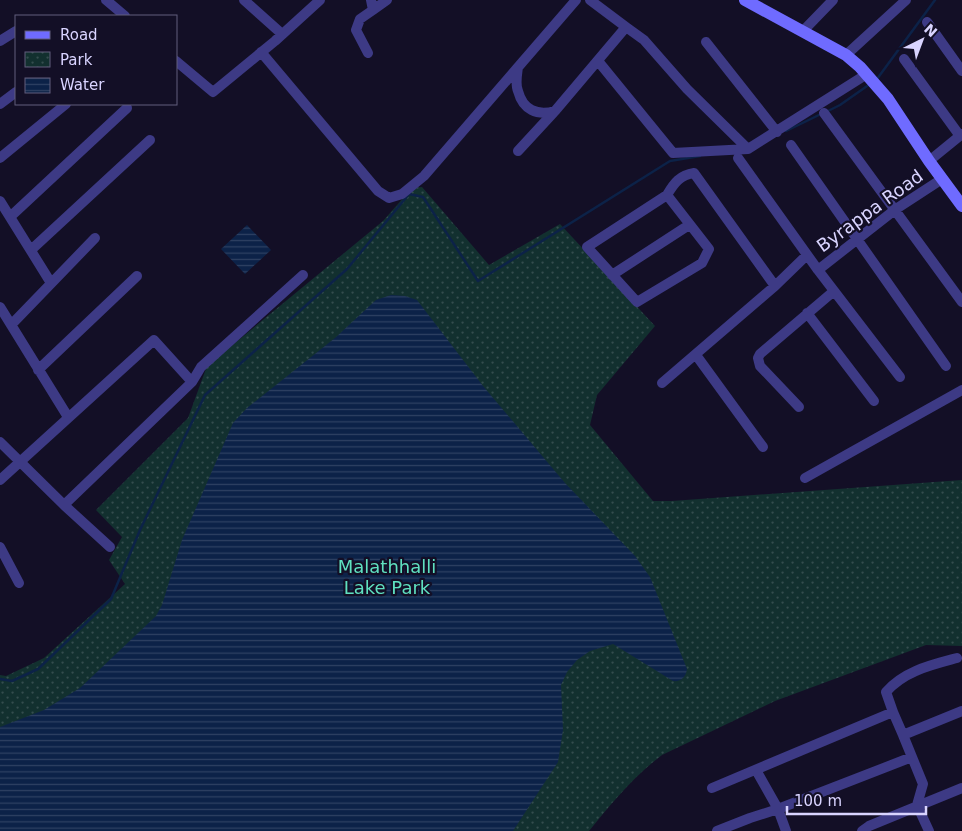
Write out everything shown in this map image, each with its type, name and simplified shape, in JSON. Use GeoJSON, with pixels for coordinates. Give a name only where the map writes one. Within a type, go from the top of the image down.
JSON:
{"type":"FeatureCollection","features":[{"type":"Feature","properties":{"kind":"main road"},"geometry":{"type":"LineString","coordinates":[[745,0],[846,54],[888,99],[929,161],[962,206]]}},
{"type":"Feature","properties":{"kind":"street"},"geometry":{"type":"LineString","coordinates":[[106,0],[122,15]]}},
{"type":"Feature","properties":{"kind":"street"},"geometry":{"type":"LineString","coordinates":[[244,0],[282,34]]}},
{"type":"Feature","properties":{"kind":"street"},"geometry":{"type":"LineString","coordinates":[[178,63],[214,92],[320,0]]}},
{"type":"Feature","properties":{"kind":"street"},"geometry":{"type":"LineString","coordinates":[[368,53],[356,30],[360,19],[372,5],[386,0]]}},
{"type":"Feature","properties":{"kind":"street"},"geometry":{"type":"LineString","coordinates":[[261,52],[378,190],[389,198],[402,194],[424,176],[576,0]]}},
{"type":"Feature","properties":{"kind":"street"},"geometry":{"type":"LineString","coordinates":[[590,0],[644,40],[687,89],[748,149]]}},
{"type":"Feature","properties":{"kind":"street"},"geometry":{"type":"LineString","coordinates":[[803,31],[834,0]]}},
{"type":"Feature","properties":{"kind":"street"},"geometry":{"type":"LineString","coordinates":[[846,54],[906,0]]}},
{"type":"Feature","properties":{"kind":"street"},"geometry":{"type":"LineString","coordinates":[[927,22],[962,71]]}},
{"type":"Feature","properties":{"kind":"street"},"geometry":{"type":"LineString","coordinates":[[518,152],[626,27]]}},
{"type":"Feature","properties":{"kind":"street"},"geometry":{"type":"LineString","coordinates":[[0,41],[15,32]]}},
{"type":"Feature","properties":{"kind":"street"},"geometry":{"type":"LineString","coordinates":[[706,42],[777,132]]}},
{"type":"Feature","properties":{"kind":"street"},"geometry":{"type":"LineString","coordinates":[[904,59],[961,135],[929,161]]}},
{"type":"Feature","properties":{"kind":"street"},"geometry":{"type":"LineString","coordinates":[[598,61],[673,153],[748,149],[870,78]]}},
{"type":"Feature","properties":{"kind":"street"},"geometry":{"type":"LineString","coordinates":[[518,67],[517,90],[523,103],[534,112],[545,114],[555,111]]}},
{"type":"Feature","properties":{"kind":"street"},"geometry":{"type":"LineString","coordinates":[[0,104],[15,93]]}},
{"type":"Feature","properties":{"kind":"street"},"geometry":{"type":"LineString","coordinates":[[0,158],[65,105]]}},
{"type":"Feature","properties":{"kind":"street"},"geometry":{"type":"LineString","coordinates":[[10,217],[127,108]]}},
{"type":"Feature","properties":{"kind":"street"},"geometry":{"type":"LineString","coordinates":[[824,113],[962,302]]}},
{"type":"Feature","properties":{"kind":"street"},"geometry":{"type":"LineString","coordinates":[[31,250],[150,140]]}},
{"type":"Feature","properties":{"kind":"street"},"geometry":{"type":"LineString","coordinates":[[791,145],[946,366]]}},
{"type":"Feature","properties":{"kind":"street"},"geometry":{"type":"LineString","coordinates":[[738,158],[818,270],[900,377]]}},
{"type":"Feature","properties":{"kind":"street"},"geometry":{"type":"LineString","coordinates":[[667,195],[709,249],[702,263],[637,302],[587,247],[667,195],[679,178],[686,174],[694,173],[775,286]]}},
{"type":"Feature","properties":{"kind":"street","name":"Byrappa Road"},"geometry":{"type":"LineString","coordinates":[[818,270],[896,210],[942,179]]}},
{"type":"Feature","properties":{"kind":"street"},"geometry":{"type":"LineString","coordinates":[[0,201],[52,283]]}},
{"type":"Feature","properties":{"kind":"street"},"geometry":{"type":"LineString","coordinates":[[612,275],[689,225]]}},
{"type":"Feature","properties":{"kind":"street"},"geometry":{"type":"LineString","coordinates":[[11,325],[95,238]]}},
{"type":"Feature","properties":{"kind":"street"},"geometry":{"type":"LineString","coordinates":[[662,383],[775,286],[807,255]]}},
{"type":"Feature","properties":{"kind":"street"},"geometry":{"type":"LineString","coordinates":[[64,505],[192,382],[201,367],[303,275]]}},
{"type":"Feature","properties":{"kind":"street"},"geometry":{"type":"LineString","coordinates":[[38,370],[137,276]]}},
{"type":"Feature","properties":{"kind":"street"},"geometry":{"type":"LineString","coordinates":[[799,407],[760,366],[758,358],[834,291]]}},
{"type":"Feature","properties":{"kind":"street"},"geometry":{"type":"LineString","coordinates":[[0,307],[68,417]]}},
{"type":"Feature","properties":{"kind":"street"},"geometry":{"type":"LineString","coordinates":[[807,313],[874,401]]}},
{"type":"Feature","properties":{"kind":"street"},"geometry":{"type":"LineString","coordinates":[[0,480],[154,340],[192,382]]}},
{"type":"Feature","properties":{"kind":"street"},"geometry":{"type":"LineString","coordinates":[[696,355],[763,447]]}},
{"type":"Feature","properties":{"kind":"street"},"geometry":{"type":"LineString","coordinates":[[805,478],[962,390]]}},
{"type":"Feature","properties":{"kind":"street"},"geometry":{"type":"LineString","coordinates":[[0,442],[110,547]]}},
{"type":"Feature","properties":{"kind":"street"},"geometry":{"type":"LineString","coordinates":[[0,547],[19,583]]}},
{"type":"Feature","properties":{"kind":"street"},"geometry":{"type":"LineString","coordinates":[[929,831],[917,805],[923,784],[886,692],[895,682],[923,668],[957,658]]}},
{"type":"Feature","properties":{"kind":"street"},"geometry":{"type":"LineString","coordinates":[[903,735],[962,711]]}},
{"type":"Feature","properties":{"kind":"street"},"geometry":{"type":"LineString","coordinates":[[712,788],[893,712]]}},
{"type":"Feature","properties":{"kind":"street"},"geometry":{"type":"LineString","coordinates":[[717,831],[912,757]]}},
{"type":"Feature","properties":{"kind":"street"},"geometry":{"type":"LineString","coordinates":[[756,770],[778,809],[786,831]]}},
{"type":"Feature","properties":{"kind":"street"},"geometry":{"type":"LineString","coordinates":[[867,829],[917,805],[961,790]]}},
{"type":"Feature","properties":{"kind":"green space","name":"Malathhalli Lake Park"},"geometry":{"type":"Polygon","coordinates":[[[422,187],[489,265],[560,224],[655,326],[597,395],[590,425],[653,501],[962,480],[962,646],[926,645],[775,701],[662,755],[632,781],[589,831],[0,831],[0,675],[6,676],[44,658],[125,584],[109,560],[122,537],[96,510],[188,418],[207,366],[383,221],[412,188],[422,187]]]}},
{"type":"Feature","properties":{"kind":"water"},"geometry":{"type":"Polygon","coordinates":[[[247,225],[271,250],[245,274],[221,249],[247,225]]]}},
{"type":"Feature","properties":{"kind":"water"},"geometry":{"type":"Polygon","coordinates":[[[391,295],[405,296],[417,300],[483,386],[565,483],[635,556],[650,577],[687,669],[684,677],[681,680],[673,681],[613,644],[590,651],[577,660],[567,672],[561,685],[563,730],[558,762],[513,831],[0,831],[0,727],[44,710],[80,688],[156,616],[162,605],[182,540],[233,423],[247,408],[335,338],[376,300],[391,295]]]}},
{"type":"Feature","properties":{"kind":"waterway"},"geometry":{"type":"LineString","coordinates":[[877,79],[935,0]]}},
{"type":"Feature","properties":{"kind":"waterway"},"geometry":{"type":"LineString","coordinates":[[826,112],[840,105],[870,84]]}},
{"type":"Feature","properties":{"kind":"waterway"},"geometry":{"type":"LineString","coordinates":[[786,131],[821,114]]}},
{"type":"Feature","properties":{"kind":"waterway"},"geometry":{"type":"LineString","coordinates":[[0,679],[12,681],[38,669],[111,599],[140,530],[205,395],[347,269],[409,194],[423,197],[478,281],[670,161],[700,156]]}}]}
